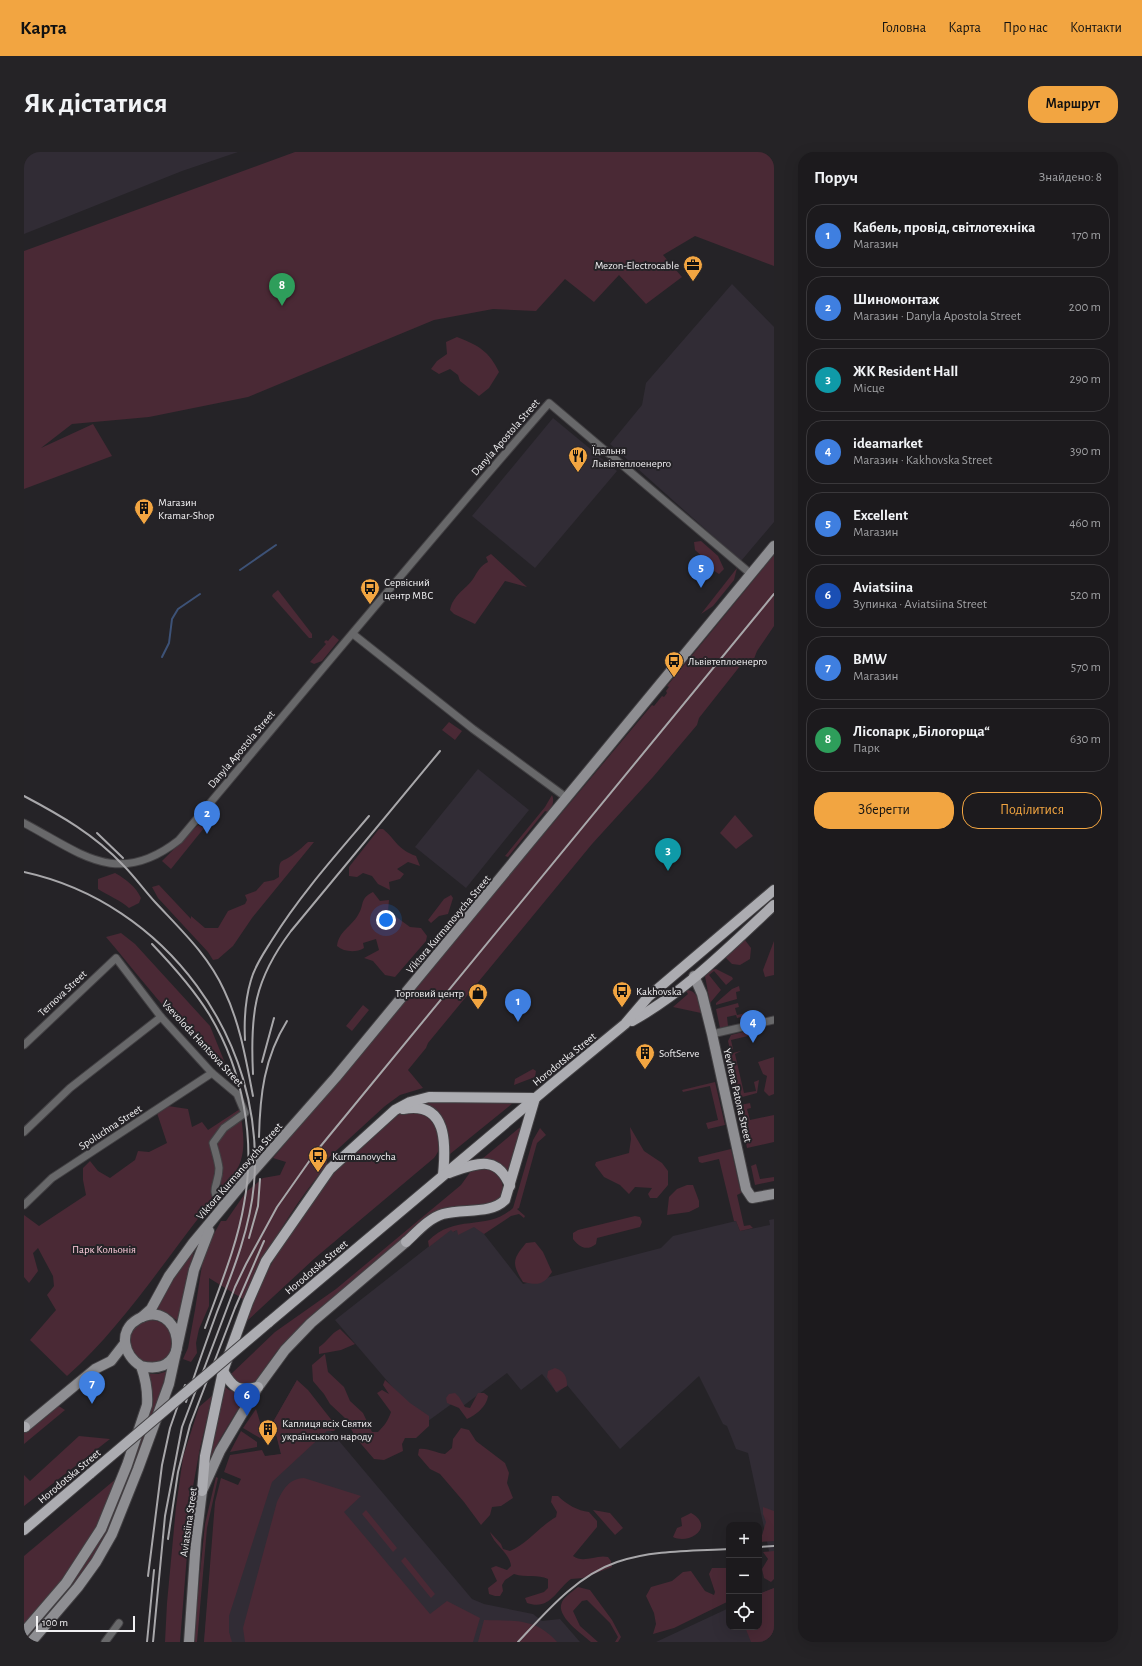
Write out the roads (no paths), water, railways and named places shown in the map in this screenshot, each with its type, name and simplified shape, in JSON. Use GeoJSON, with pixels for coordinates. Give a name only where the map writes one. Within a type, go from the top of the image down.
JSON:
{"type":"FeatureCollection","features":[{"type":"Feature","properties":{"kind":"main road","name":"Horodotska Street"},"geometry":{"type":"LineString","coordinates":[[24,1530],[443,1175],[625,1024],[648,997],[774,890]]}},
{"type":"Feature","properties":{"kind":"main road","name":"Horodotska Street"},"geometry":{"type":"LineString","coordinates":[[625,1024],[656,1007],[720,954],[774,905]]}},
{"type":"Feature","properties":{"kind":"main road"},"geometry":{"type":"LineString","coordinates":[[720,954],[724,933]]}},
{"type":"Feature","properties":{"kind":"main road"},"geometry":{"type":"LineString","coordinates":[[672,977],[694,976],[702,952]]}},
{"type":"Feature","properties":{"kind":"main road"},"geometry":{"type":"LineString","coordinates":[[202,1491],[206,1456],[223,1371],[248,1302],[270,1255],[330,1169],[395,1110],[410,1102],[429,1097],[535,1098],[505,1200],[496,1208],[442,1215],[429,1222],[406,1242]]}},
{"type":"Feature","properties":{"kind":"main road"},"geometry":{"type":"LineString","coordinates":[[395,1110],[415,1107],[421,1108],[428,1111],[439,1121],[445,1137],[443,1175],[474,1164],[491,1164],[503,1172],[510,1186]]}},
{"type":"Feature","properties":{"kind":"main road"},"geometry":{"type":"LineString","coordinates":[[223,1371],[230,1383],[238,1389],[248,1390],[258,1387]]}},
{"type":"Feature","properties":{"kind":"street","name":"Danyla Apostola Street"},"geometry":{"type":"LineString","coordinates":[[24,823],[82,854],[105,864],[129,864],[149,859],[179,840],[353,634],[398,578],[549,403],[751,574]]}},
{"type":"Feature","properties":{"kind":"street","name":"Viktora Kurmanovycha Street"},"geometry":{"type":"LineString","coordinates":[[142,1317],[150,1309],[168,1276],[193,1243],[341,1071],[774,546]]}},
{"type":"Feature","properties":{"kind":"street"},"geometry":{"type":"LineString","coordinates":[[353,634],[473,729],[567,798]]}},
{"type":"Feature","properties":{"kind":"street","name":"Vsevoloda Hantsova Street"},"geometry":{"type":"LineString","coordinates":[[116,958],[161,1017],[212,1073],[237,1094],[245,1113],[224,1128],[213,1143],[219,1170],[214,1189],[216,1198],[224,1207]]}},
{"type":"Feature","properties":{"kind":"street","name":"Ternova Street"},"geometry":{"type":"LineString","coordinates":[[24,1045],[116,958]]}},
{"type":"Feature","properties":{"kind":"street","name":"Yevhena Patona Street"},"geometry":{"type":"LineString","coordinates":[[694,976],[702,994],[712,1034],[746,1189],[752,1198],[774,1194]]}},
{"type":"Feature","properties":{"kind":"street"},"geometry":{"type":"LineString","coordinates":[[24,1132],[70,1088],[161,1017]]}},
{"type":"Feature","properties":{"kind":"street"},"geometry":{"type":"LineString","coordinates":[[712,1034],[774,1020]]}},
{"type":"Feature","properties":{"kind":"street","name":"Spoluchna Street"},"geometry":{"type":"LineString","coordinates":[[24,1206],[52,1178],[212,1073]]}},
{"type":"Feature","properties":{"kind":"street"},"geometry":{"type":"LineString","coordinates":[[31,1642],[78,1587],[96,1562],[112,1534],[138,1469],[169,1384],[194,1270],[204,1242],[215,1218]]}},
{"type":"Feature","properties":{"kind":"street","name":"Aviatsiina Street"},"geometry":{"type":"LineString","coordinates":[[189,1642],[196,1540],[202,1491],[220,1450],[258,1387],[285,1350],[311,1323],[406,1242]]}},
{"type":"Feature","properties":{"kind":"street"},"geometry":{"type":"LineString","coordinates":[[24,1632],[66,1582],[101,1529],[127,1465],[147,1405],[147,1388],[138,1364],[126,1350],[125,1343],[129,1327],[142,1317],[157,1316],[171,1324],[178,1338],[177,1347],[173,1356],[165,1365],[153,1368],[138,1364],[111,1361]]}},
{"type":"Feature","properties":{"kind":"street"},"geometry":{"type":"LineString","coordinates":[[24,1427],[95,1369],[111,1361],[125,1343]]}},
{"type":"Feature","properties":{"kind":"street"},"geometry":{"type":"LineString","coordinates":[[106,1642],[119,1623]]}},
{"type":"Feature","properties":{"kind":"waterway"},"geometry":{"type":"LineString","coordinates":[[240,570],[276,545]]}},
{"type":"Feature","properties":{"kind":"waterway"},"geometry":{"type":"LineString","coordinates":[[162,657],[169,643],[172,619],[178,609],[200,594]]}},
{"type":"Feature","properties":{"kind":"railway"},"geometry":{"type":"LineString","coordinates":[[153,1642],[165,1516],[182,1427],[235,1287],[277,1207],[315,1153],[774,594]]}},
{"type":"Feature","properties":{"kind":"railway"},"geometry":{"type":"LineString","coordinates":[[253,1074],[252,1033],[254,1015],[257,998],[269,966],[291,931],[440,751]]}},
{"type":"Feature","properties":{"kind":"railway"},"geometry":{"type":"LineString","coordinates":[[24,796],[76,826],[101,844],[132,874],[202,954],[218,977],[230,1003],[242,1042],[253,1096]]}},
{"type":"Feature","properties":{"kind":"railway"},"geometry":{"type":"LineString","coordinates":[[245,1040],[247,995],[255,969],[260,959],[294,907],[369,816]]}},
{"type":"Feature","properties":{"kind":"railway"},"geometry":{"type":"LineString","coordinates":[[97,833],[123,858]]}},
{"type":"Feature","properties":{"kind":"railway"},"geometry":{"type":"LineString","coordinates":[[24,872],[75,888],[122,914],[162,946],[197,986],[224,1030],[243,1079],[253,1131],[254,1184],[252,1201],[240,1250],[186,1402]]}},
{"type":"Feature","properties":{"kind":"railway"},"geometry":{"type":"LineString","coordinates":[[152,944],[189,986],[209,1014],[221,1036],[230,1058],[244,1106],[248,1155],[244,1204],[237,1235],[227,1267],[205,1328]]}},
{"type":"Feature","properties":{"kind":"railway"},"geometry":{"type":"LineString","coordinates":[[262,1062],[274,1018]]}},
{"type":"Feature","properties":{"kind":"railway"},"geometry":{"type":"LineString","coordinates":[[259,1137],[262,1092],[268,1063],[279,1035],[287,1021]]}},
{"type":"Feature","properties":{"kind":"railway"},"geometry":{"type":"LineString","coordinates":[[249,1238],[258,1206],[260,1179]]}},
{"type":"Feature","properties":{"kind":"railway"},"geometry":{"type":"LineString","coordinates":[[168,1539],[178,1472],[190,1425],[235,1308],[264,1241]]}},
{"type":"Feature","properties":{"kind":"railway"},"geometry":{"type":"LineString","coordinates":[[148,1576],[162,1465],[170,1428],[185,1385]]}},
{"type":"Feature","properties":{"kind":"railway"},"geometry":{"type":"LineString","coordinates":[[762,1547],[774,1546]]}},
{"type":"Feature","properties":{"kind":"railway"},"geometry":{"type":"LineString","coordinates":[[518,1642],[563,1596],[588,1576],[602,1568],[617,1562],[644,1555],[726,1549]]}},
{"type":"Feature","properties":{"kind":"railway"},"geometry":{"type":"LineString","coordinates":[[147,1642],[154,1570]]}},
{"type":"Feature","properties":{"kind":"place","name":"Mezon-Electrocable"},"geometry":{"type":"Point","coordinates":[693,282]}},
{"type":"Feature","properties":{"kind":"place","name":"Лісопарк „Білогорща“"},"geometry":{"type":"Point","coordinates":[282,306]}},
{"type":"Feature","properties":{"kind":"place","name":"Їдальня Львівтеплоенерго"},"geometry":{"type":"Point","coordinates":[578,473]}},
{"type":"Feature","properties":{"kind":"place","name":"Магазин Kramar-Shop"},"geometry":{"type":"Point","coordinates":[144,525]}},
{"type":"Feature","properties":{"kind":"place","name":"Excellent"},"geometry":{"type":"Point","coordinates":[701,588]}},
{"type":"Feature","properties":{"kind":"place","name":"Сервісний центр МВС"},"geometry":{"type":"Point","coordinates":[370,605]}},
{"type":"Feature","properties":{"kind":"place","name":"Львівтеплоенерго"},"geometry":{"type":"Point","coordinates":[674,678]}},
{"type":"Feature","properties":{"kind":"place","name":"Шиномонтаж"},"geometry":{"type":"Point","coordinates":[207,834]}},
{"type":"Feature","properties":{"kind":"place","name":"ЖК Resident Hall"},"geometry":{"type":"Point","coordinates":[668,871]}},
{"type":"Feature","properties":{"kind":"place","name":"Kakhovska"},"geometry":{"type":"Point","coordinates":[622,1008]}},
{"type":"Feature","properties":{"kind":"place","name":"Торговий центр"},"geometry":{"type":"Point","coordinates":[478,1010]}},
{"type":"Feature","properties":{"kind":"place","name":"Кабель, провід, світлотехніка"},"geometry":{"type":"Point","coordinates":[518,1022]}},
{"type":"Feature","properties":{"kind":"place","name":"ideamarket"},"geometry":{"type":"Point","coordinates":[753,1043]}},
{"type":"Feature","properties":{"kind":"place","name":"SoftServe"},"geometry":{"type":"Point","coordinates":[645,1070]}},
{"type":"Feature","properties":{"kind":"place","name":"Kurmanovycha"},"geometry":{"type":"Point","coordinates":[318,1173]}},
{"type":"Feature","properties":{"kind":"place","name":"BMW"},"geometry":{"type":"Point","coordinates":[92,1404]}},
{"type":"Feature","properties":{"kind":"place","name":"Aviatsiina"},"geometry":{"type":"Point","coordinates":[247,1416]}},
{"type":"Feature","properties":{"kind":"place","name":"Каплиця всіх Святих українського народу"},"geometry":{"type":"Point","coordinates":[268,1446]}},
{"type":"Feature","properties":{"kind":"park label","name":"Парк Кольонія"},"geometry":{"type":"Point","coordinates":[104,1249]}}]}
